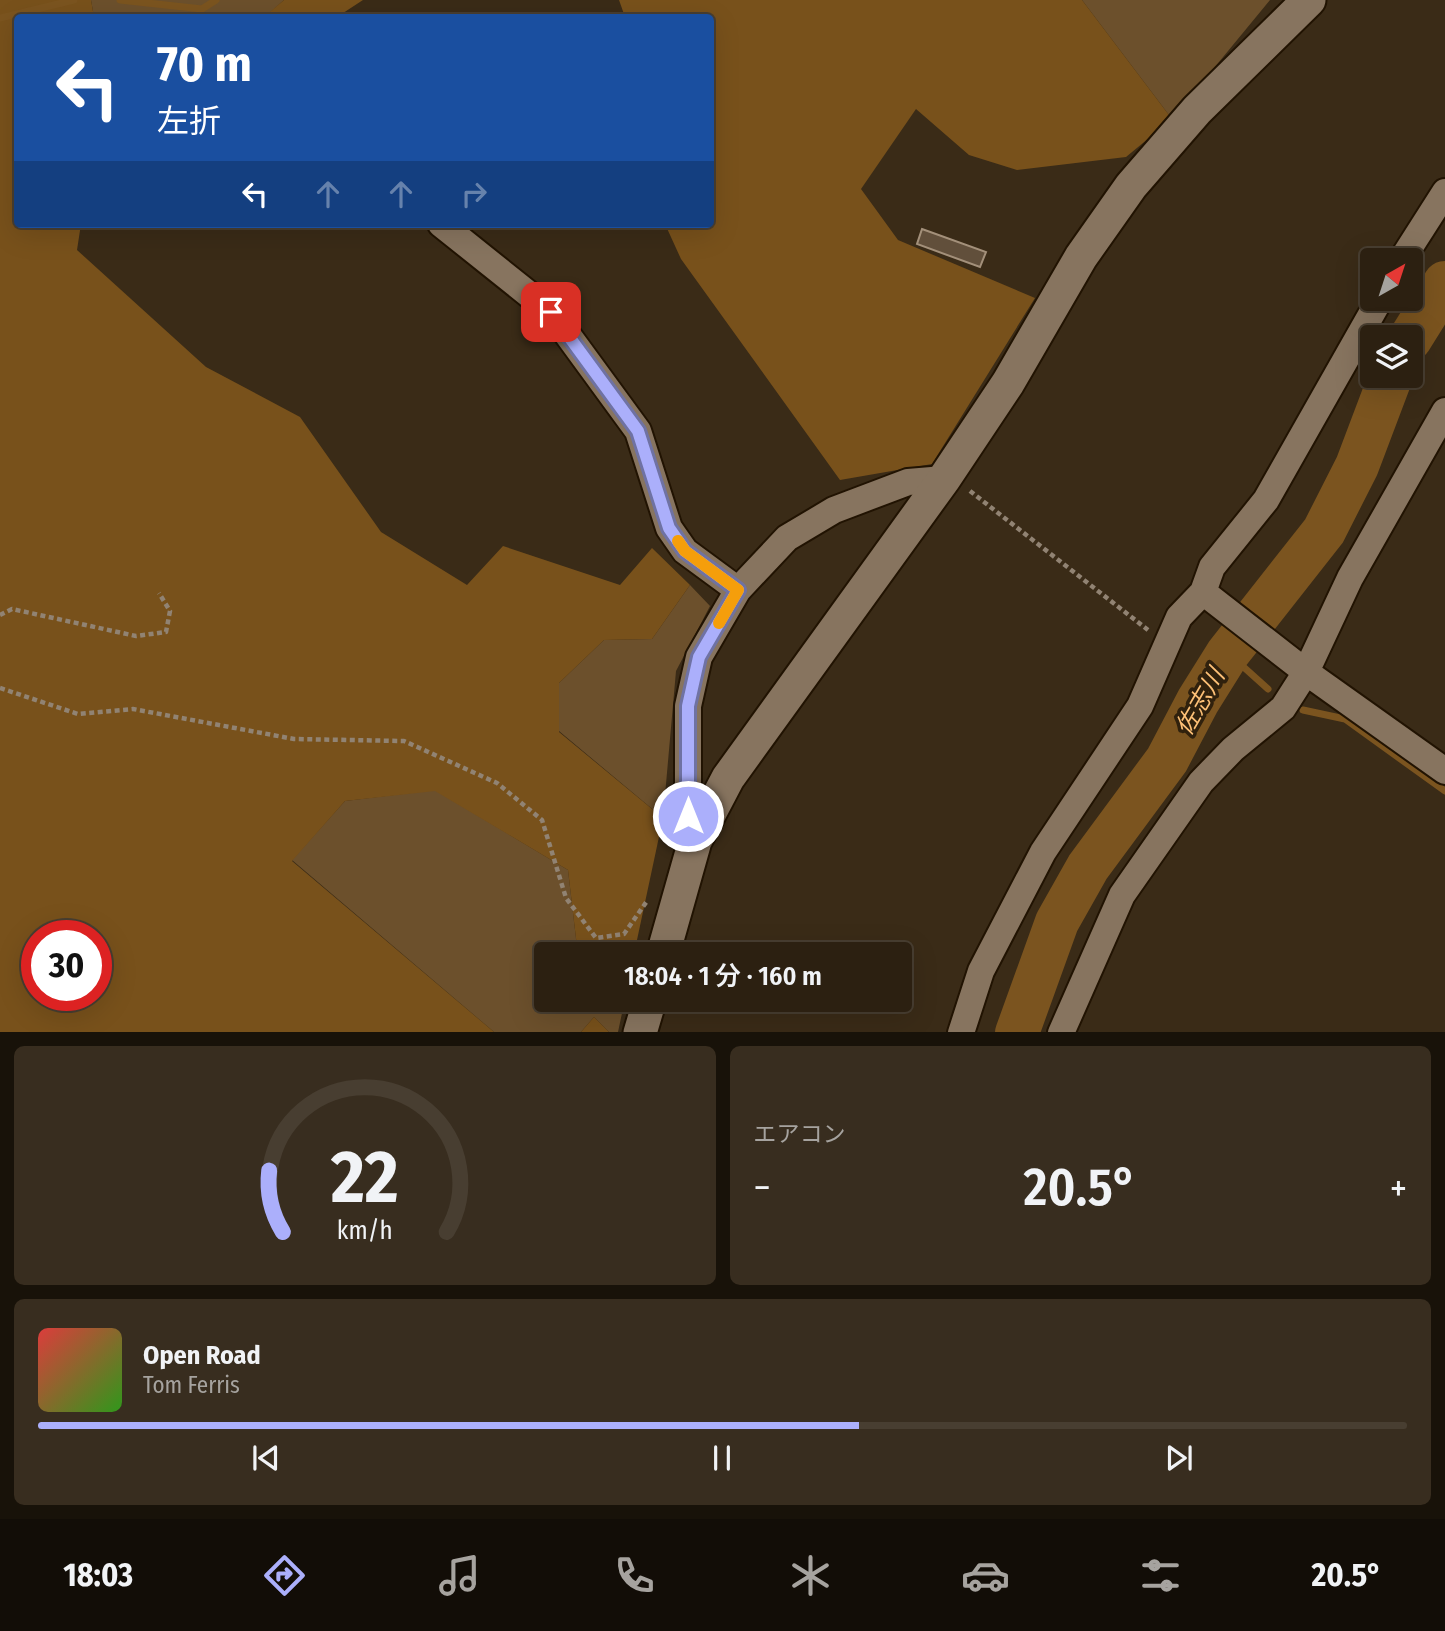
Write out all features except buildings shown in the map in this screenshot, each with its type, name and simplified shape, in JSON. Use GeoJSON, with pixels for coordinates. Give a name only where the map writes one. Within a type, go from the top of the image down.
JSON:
{"type":"FeatureCollection","features":[{"type":"Feature","properties":{"kind":"street"},"geometry":{"type":"LineString","coordinates":[[666,942],[695,841],[728,778],[944,479],[1008,383],[1081,257],[1131,186],[1197,110],[1309,0]]}},
{"type":"Feature","properties":{"kind":"street"},"geometry":{"type":"LineString","coordinates":[[1409,248],[1445,192]]}},
{"type":"Feature","properties":{"kind":"street"},"geometry":{"type":"LineString","coordinates":[[446,228],[551,312],[638,431],[669,528],[685,551],[738,590]]}},
{"type":"Feature","properties":{"kind":"street"},"geometry":{"type":"LineString","coordinates":[[961,1032],[981,971],[1043,852],[1140,706],[1179,617],[1206,595],[1212,567],[1266,500],[1373,312]]}},
{"type":"Feature","properties":{"kind":"street"},"geometry":{"type":"LineString","coordinates":[[1061,1032],[1122,895],[1201,782],[1233,749],[1283,708],[1300,667],[1445,411]]}},
{"type":"Feature","properties":{"kind":"street"},"geometry":{"type":"LineString","coordinates":[[695,841],[688,816],[688,706],[699,657],[738,590],[787,538],[834,510],[908,482],[944,479]]}},
{"type":"Feature","properties":{"kind":"street"},"geometry":{"type":"LineString","coordinates":[[1206,595],[1300,667],[1445,771]]}},
{"type":"Feature","properties":{"kind":"street"},"geometry":{"type":"LineString","coordinates":[[640,1032],[646,1012]]}},
{"type":"Feature","properties":{"kind":"path"},"geometry":{"type":"LineString","coordinates":[[944,479],[964,487],[1153,634]]}},
{"type":"Feature","properties":{"kind":"path"},"geometry":{"type":"LineString","coordinates":[[0,615],[12,609],[136,636],[166,632],[170,611],[159,593]]}},
{"type":"Feature","properties":{"kind":"path"},"geometry":{"type":"LineString","coordinates":[[0,688],[78,714],[133,709],[294,739],[404,741],[497,783],[542,820],[566,898],[596,938],[624,934],[647,900]]}},
{"type":"Feature","properties":{"kind":"shaded area"},"geometry":{"type":"Polygon","coordinates":[[[0,0],[91,0],[93,14],[14,14],[14,228],[80,228],[77,250],[206,367],[300,417],[381,532],[467,585],[503,546],[620,585],[652,548],[690,585],[652,639],[604,640],[559,683],[559,732],[663,818],[637,942],[576,942],[568,870],[435,791],[345,801],[292,861],[494,1032],[0,1032],[0,0]]]}},
{"type":"Feature","properties":{"kind":"shaded area"},"geometry":{"type":"Polygon","coordinates":[[[91,0],[284,0],[268,14],[93,14],[91,0]]]}},
{"type":"Feature","properties":{"kind":"shaded area"},"geometry":{"type":"Polygon","coordinates":[[[284,0],[363,0],[342,14],[268,14],[284,0]]]}},
{"type":"Feature","properties":{"kind":"shaded area"},"geometry":{"type":"Polygon","coordinates":[[[619,0],[1082,0],[1172,119],[1126,157],[1017,170],[969,155],[916,109],[861,189],[898,240],[1035,298],[932,464],[840,480],[681,259],[667,228],[714,228],[714,14],[624,14],[619,0]]]}},
{"type":"Feature","properties":{"kind":"shaded area"},"geometry":{"type":"Polygon","coordinates":[[[1082,0],[1270,0],[1172,119],[1082,0]]]}},
{"type":"Feature","properties":{"kind":"shaded area"},"geometry":{"type":"Polygon","coordinates":[[[690,585],[710,606],[676,671],[663,818],[559,731],[559,683],[604,640],[652,639],[690,585]]]}},
{"type":"Feature","properties":{"kind":"shaded area"},"geometry":{"type":"Polygon","coordinates":[[[435,790],[568,870],[576,942],[534,942],[534,1012],[622,1012],[618,1032],[609,1032],[594,1017],[581,1032],[494,1032],[292,860],[345,801],[435,790]]]}},
{"type":"Feature","properties":{"kind":"shaded area"},"geometry":{"type":"Polygon","coordinates":[[[594,1017],[609,1032],[581,1032],[594,1017]]]}},
{"type":"Feature","properties":{"kind":"waterway"},"geometry":{"type":"LineString","coordinates":[[16,14],[74,0]]}},
{"type":"Feature","properties":{"kind":"waterway"},"geometry":{"type":"LineString","coordinates":[[120,0],[202,9],[216,0]]}},
{"type":"Feature","properties":{"kind":"waterway"},"geometry":{"type":"LineString","coordinates":[[0,18],[14,15]]}},
{"type":"Feature","properties":{"kind":"waterway","name":"佐志川"},"geometry":{"type":"LineString","coordinates":[[1419,325],[1445,283]]}},
{"type":"Feature","properties":{"kind":"waterway","name":"佐志川"},"geometry":{"type":"LineString","coordinates":[[1017,1032],[1057,922],[1088,867],[1167,760],[1198,701],[1228,653],[1324,531],[1357,466],[1386,388]]}},
{"type":"Feature","properties":{"kind":"waterway"},"geometry":{"type":"LineString","coordinates":[[1228,653],[1268,689]]}},
{"type":"Feature","properties":{"kind":"waterway"},"geometry":{"type":"LineString","coordinates":[[1303,710],[1345,719],[1445,791]]}},
{"type":"Feature","properties":{"kind":"slow traffic"},"geometry":{"type":"LineString","coordinates":[[678,541],[685,551],[738,590],[719,623]]}},
{"type":"Feature","properties":{"kind":"route"},"geometry":{"type":"LineString","coordinates":[[551,312],[638,431],[669,528],[685,551],[738,590],[699,657],[688,706],[688,816]]}}]}
